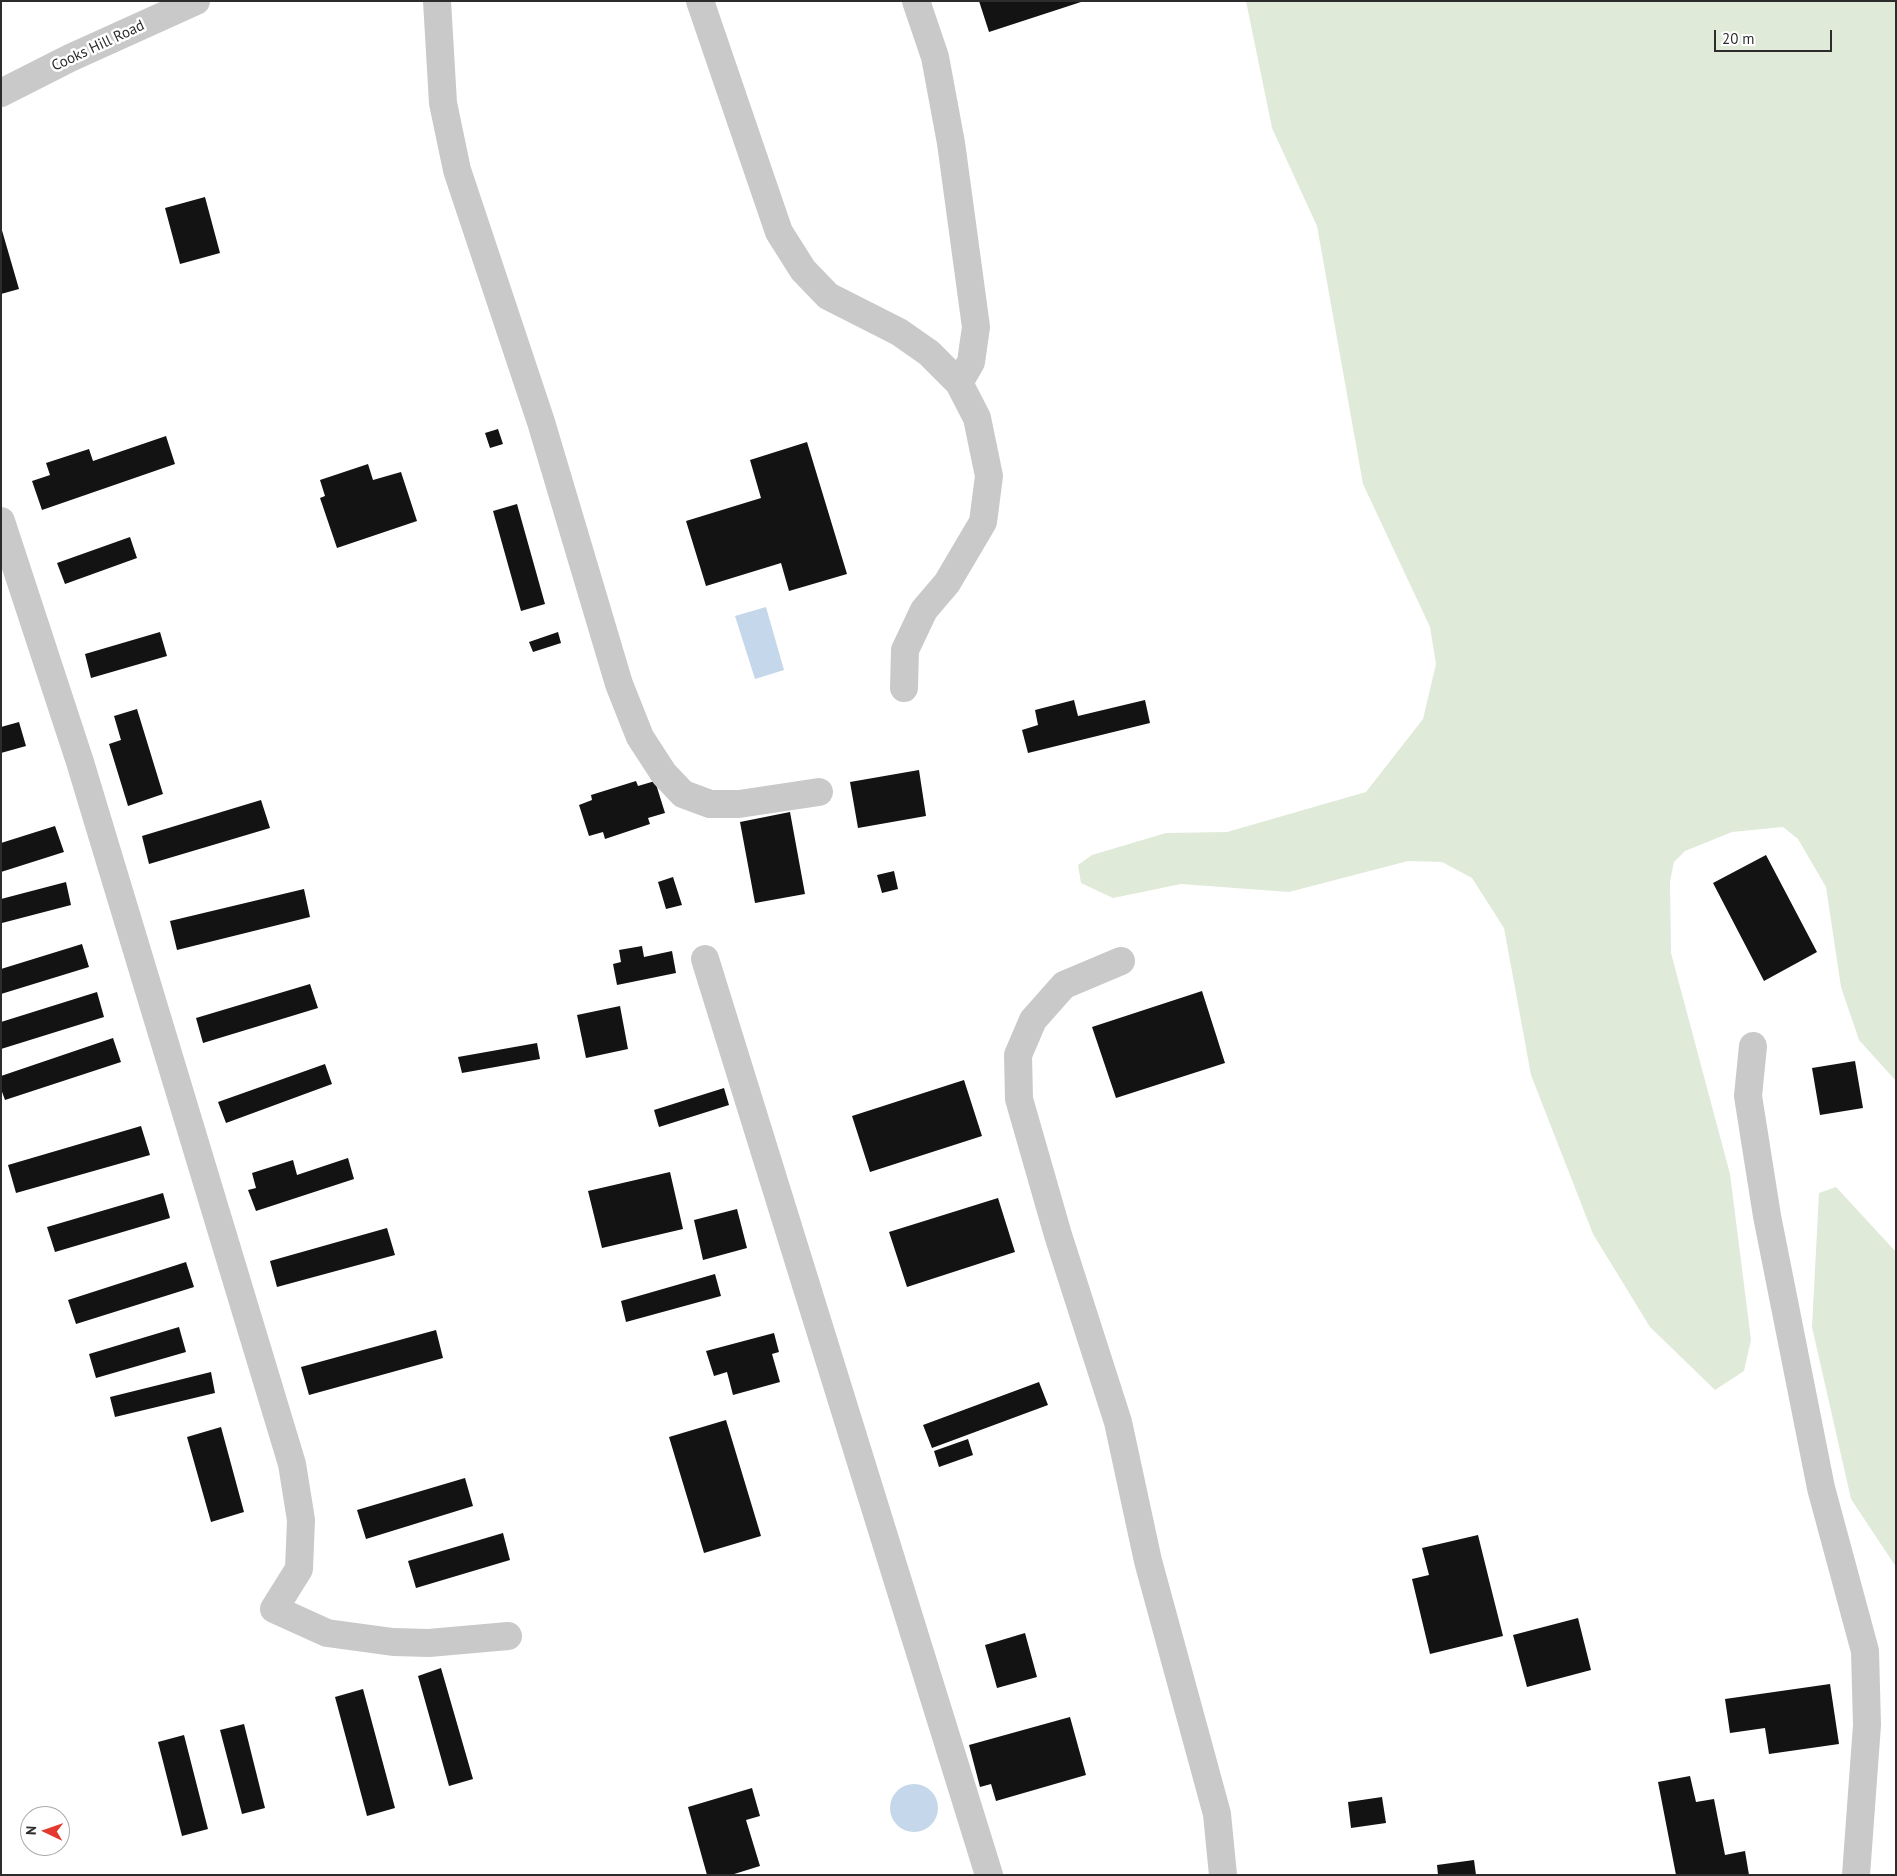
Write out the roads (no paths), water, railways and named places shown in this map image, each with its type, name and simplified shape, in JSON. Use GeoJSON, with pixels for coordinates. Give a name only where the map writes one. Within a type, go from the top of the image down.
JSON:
{"type":"FeatureCollection","features":[{"type":"Feature","properties":{"kind":"street","name":"Cooks Hill Road"},"geometry":{"type":"LineString","coordinates":[[1,93],[70,58],[196,1]]}},
{"type":"Feature","properties":{"kind":"street"},"geometry":{"type":"LineString","coordinates":[[437,1],[443,103],[457,170],[541,422],[619,684],[640,737],[664,774],[683,794],[710,804],[739,804],[819,792]]}},
{"type":"Feature","properties":{"kind":"street"},"geometry":{"type":"LineString","coordinates":[[700,1],[779,232],[803,270],[828,296],[899,332],[930,353],[958,383],[977,418],[989,476],[982,522],[947,583],[924,610],[905,650],[904,688]]}},
{"type":"Feature","properties":{"kind":"street"},"geometry":{"type":"LineString","coordinates":[[916,1],[934,57],[949,133],[976,327],[971,362],[958,383]]}},
{"type":"Feature","properties":{"kind":"street"},"geometry":{"type":"LineString","coordinates":[[1,521],[80,762],[292,1464],[301,1520],[299,1569],[274,1609],[327,1633],[393,1642],[429,1643],[508,1636]]}},
{"type":"Feature","properties":{"kind":"street"},"geometry":{"type":"LineString","coordinates":[[706,959],[989,1875]]}},
{"type":"Feature","properties":{"kind":"street"},"geometry":{"type":"LineString","coordinates":[[1120,961],[1064,985],[1033,1020],[1018,1055],[1019,1099],[1058,1235],[1118,1422],[1148,1561],[1217,1814],[1223,1875]]}},
{"type":"Feature","properties":{"kind":"street"},"geometry":{"type":"LineString","coordinates":[[1754,1046],[1748,1096],[1767,1216],[1821,1488],[1864,1651],[1867,1725],[1856,1875]]}},
{"type":"Feature","properties":{"kind":"water"},"geometry":{"type":"Polygon","coordinates":[[[766,607],[784,670],[755,679],[735,616],[766,607]]]}},
{"type":"Feature","properties":{"kind":"water"},"geometry":{"type":"Polygon","coordinates":[[[909,1784],[919,1784],[931,1791],[938,1803],[938,1813],[931,1825],[919,1832],[909,1832],[901,1828],[894,1821],[890,1813],[890,1803],[894,1795],[901,1788],[909,1784]]]}}]}
